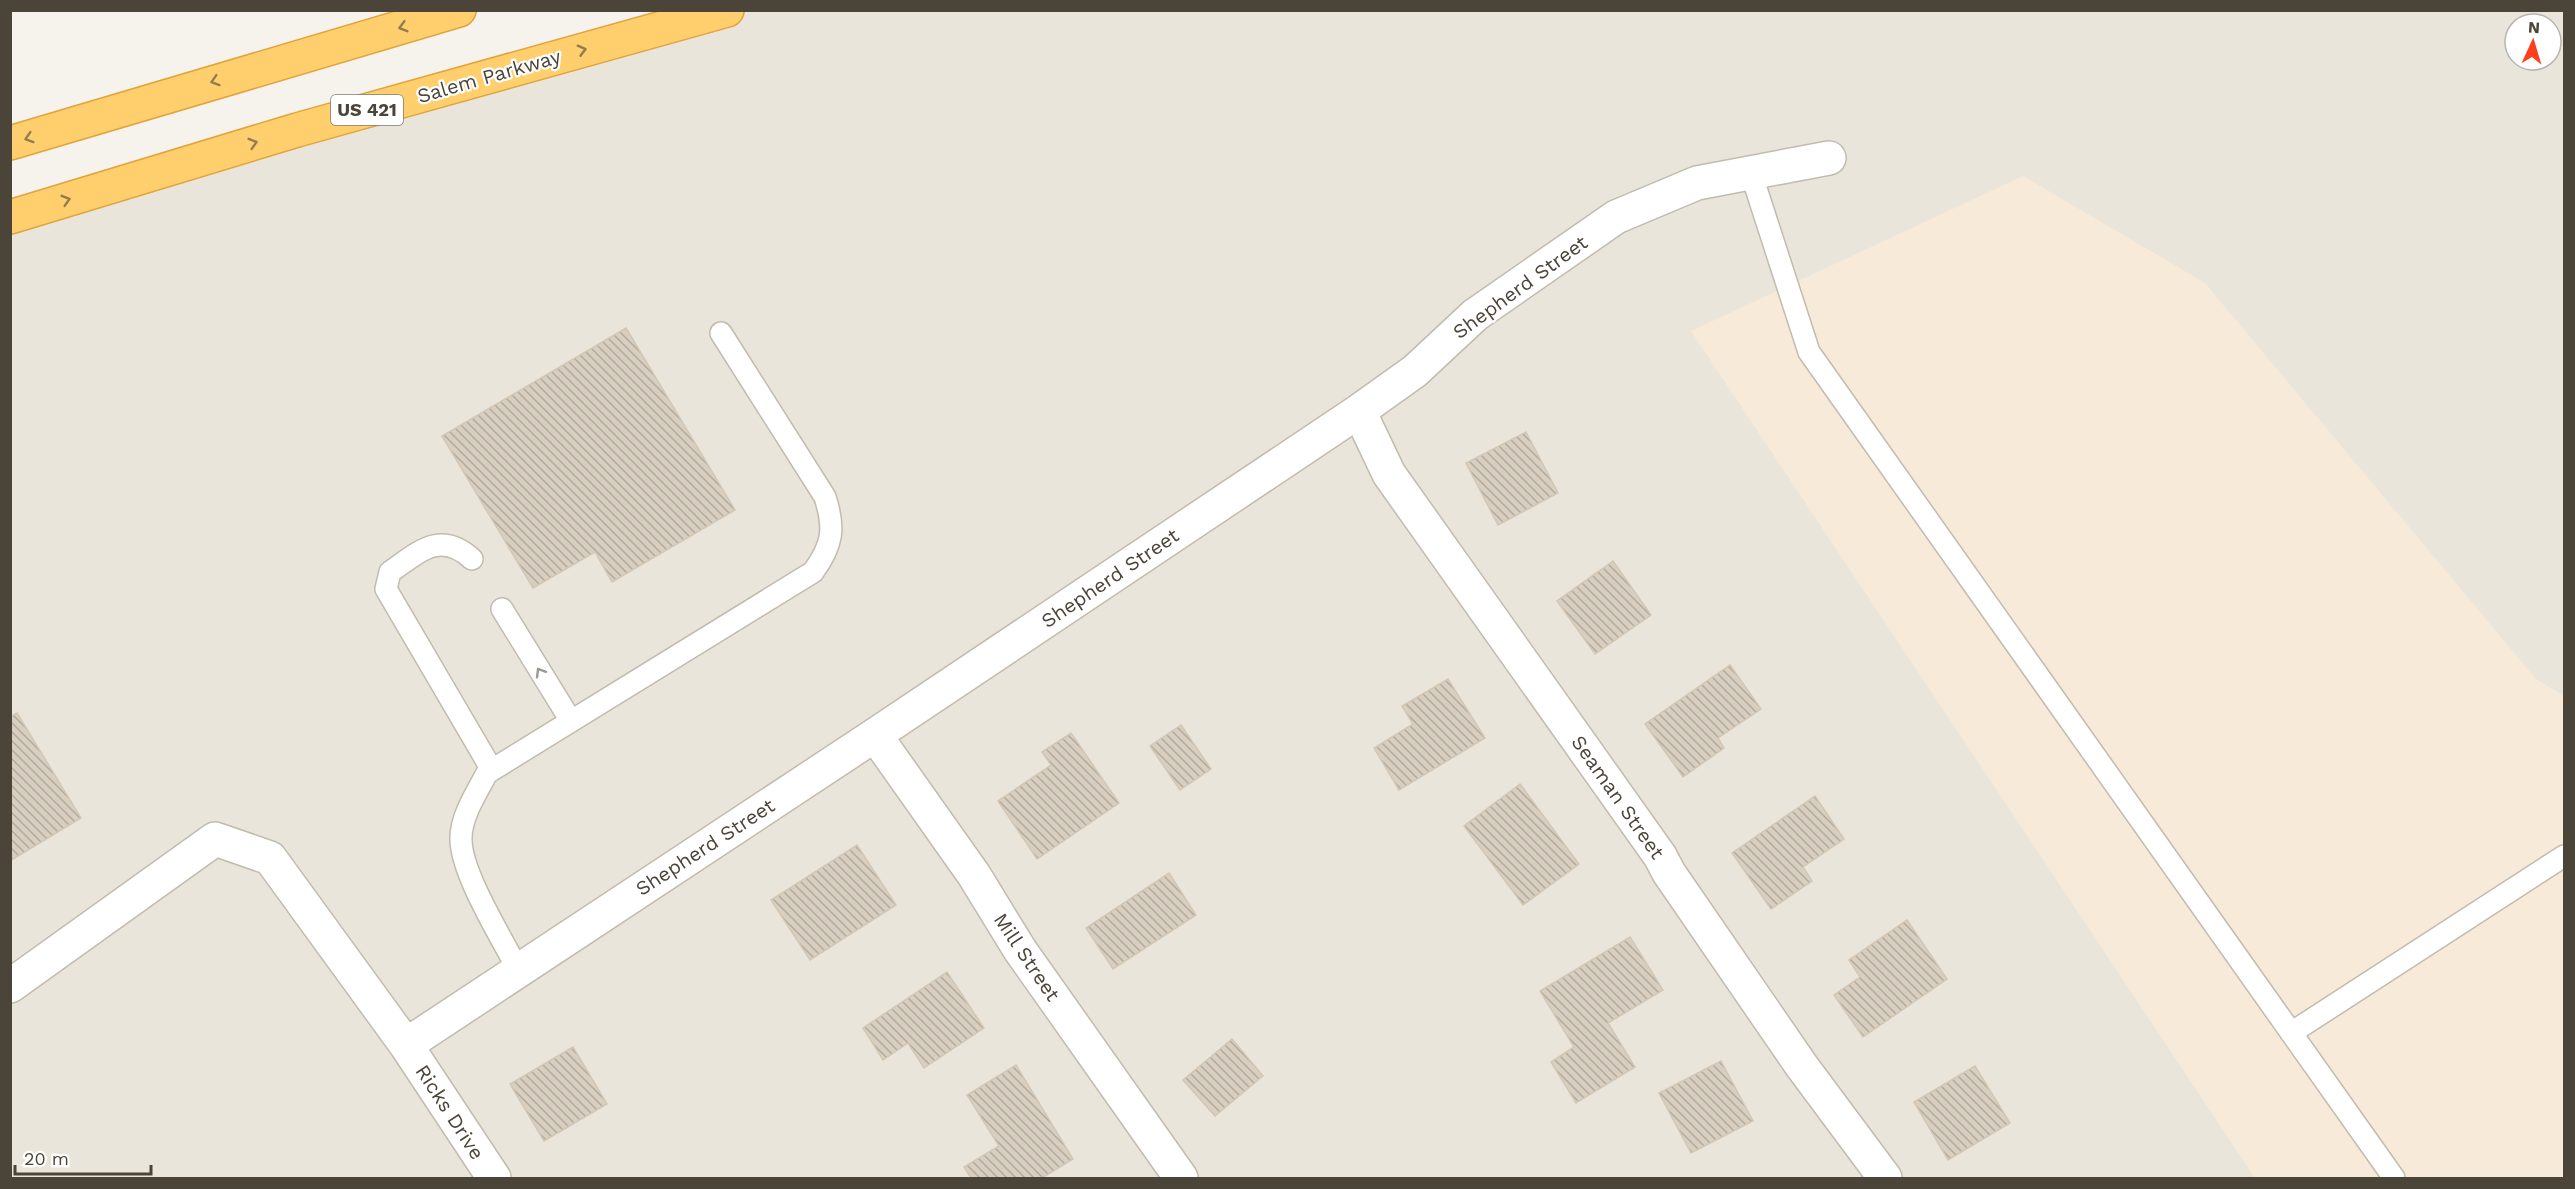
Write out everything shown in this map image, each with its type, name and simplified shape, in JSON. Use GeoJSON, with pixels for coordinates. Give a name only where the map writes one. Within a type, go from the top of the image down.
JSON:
{"type":"FeatureCollection","features":[{"type":"Feature","properties":{"kind":"highway"},"geometry":{"type":"LineString","coordinates":[[10,143],[459,10]]}},
{"type":"Feature","properties":{"kind":"highway","name":"Salem Parkway"},"geometry":{"type":"LineString","coordinates":[[10,217],[297,130],[727,10]]}},
{"type":"Feature","properties":{"kind":"street","name":"Shepherd Street"},"geometry":{"type":"LineString","coordinates":[[405,1045],[875,735],[1359,411],[1415,371],[1475,315],[1616,217],[1697,183],[1829,158]]}},
{"type":"Feature","properties":{"kind":"street","name":"Seaman Street"},"geometry":{"type":"LineString","coordinates":[[1359,411],[1389,474],[1660,856],[1669,873],[1801,1065],[1885,1179]]}},
{"type":"Feature","properties":{"kind":"street","name":"Mill Street"},"geometry":{"type":"LineString","coordinates":[[875,735],[974,874],[1020,950],[1181,1179]]}},
{"type":"Feature","properties":{"kind":"street","name":"Ricks Drive"},"geometry":{"type":"LineString","coordinates":[[10,986],[215,839],[270,858],[405,1045],[494,1179]]}},
{"type":"Feature","properties":{"kind":"lane"},"geometry":{"type":"LineString","coordinates":[[1751,173],[1809,352],[2394,1179]]}},
{"type":"Feature","properties":{"kind":"lane"},"geometry":{"type":"LineString","coordinates":[[518,970],[464,864],[460,837],[470,806],[487,773],[813,572],[824,557],[830,540],[833,520],[825,496],[721,333]]}},
{"type":"Feature","properties":{"kind":"lane"},"geometry":{"type":"LineString","coordinates":[[472,559],[459,547],[442,544],[424,549],[390,572],[386,589],[492,770]]}},
{"type":"Feature","properties":{"kind":"lane"},"geometry":{"type":"LineString","coordinates":[[502,609],[571,722]]}},
{"type":"Feature","properties":{"kind":"lane"},"geometry":{"type":"LineString","coordinates":[[2291,1033],[2565,856]]}},
{"type":"Feature","properties":{"kind":"shaded area"},"geometry":{"type":"Polygon","coordinates":[[[748,11],[2564,11],[2564,1178],[11,1178],[10,223],[58,202],[748,11]]]}},
{"type":"Feature","properties":{"kind":"shaded area"},"geometry":{"type":"Polygon","coordinates":[[[2023,176],[2205,283],[2536,679],[2564,696],[2564,1178],[2255,1178],[1691,331],[2023,176]]]}},
{"type":"Feature","properties":{"kind":"building"},"geometry":{"type":"Polygon","coordinates":[[[626,328],[735,510],[612,582],[595,552],[533,588],[442,436],[626,328]]]}},
{"type":"Feature","properties":{"kind":"building"},"geometry":{"type":"Polygon","coordinates":[[[1526,432],[1558,493],[1498,525],[1466,463],[1526,432]]]}},
{"type":"Feature","properties":{"kind":"building"},"geometry":{"type":"Polygon","coordinates":[[[1613,561],[1651,615],[1595,654],[1557,601],[1613,561]]]}},
{"type":"Feature","properties":{"kind":"building"},"geometry":{"type":"Polygon","coordinates":[[[1730,665],[1761,709],[1718,738],[1724,748],[1683,777],[1645,724],[1730,665]]]}},
{"type":"Feature","properties":{"kind":"building"},"geometry":{"type":"Polygon","coordinates":[[[1448,679],[1485,738],[1399,790],[1374,748],[1413,724],[1402,706],[1448,679]]]}},
{"type":"Feature","properties":{"kind":"building"},"geometry":{"type":"Polygon","coordinates":[[[17,713],[81,818],[10,861],[10,717],[17,713]]]}},
{"type":"Feature","properties":{"kind":"building"},"geometry":{"type":"Polygon","coordinates":[[[1181,725],[1211,769],[1180,790],[1150,746],[1181,725]]]}},
{"type":"Feature","properties":{"kind":"building"},"geometry":{"type":"Polygon","coordinates":[[[1071,733],[1119,803],[1037,859],[998,801],[1051,765],[1042,752],[1071,733]]]}},
{"type":"Feature","properties":{"kind":"building"},"geometry":{"type":"Polygon","coordinates":[[[1520,784],[1579,864],[1523,905],[1464,826],[1520,784]]]}},
{"type":"Feature","properties":{"kind":"building"},"geometry":{"type":"Polygon","coordinates":[[[1815,796],[1844,839],[1803,867],[1812,881],[1771,909],[1732,853],[1815,796]]]}},
{"type":"Feature","properties":{"kind":"building"},"geometry":{"type":"Polygon","coordinates":[[[857,845],[896,905],[810,960],[771,900],[857,845]]]}},
{"type":"Feature","properties":{"kind":"building"},"geometry":{"type":"Polygon","coordinates":[[[1169,873],[1196,915],[1113,969],[1086,928],[1169,873]]]}},
{"type":"Feature","properties":{"kind":"building"},"geometry":{"type":"Polygon","coordinates":[[[1907,920],[1947,979],[1863,1037],[1834,995],[1860,977],[1849,960],[1907,920]]]}},
{"type":"Feature","properties":{"kind":"building"},"geometry":{"type":"Polygon","coordinates":[[[1630,937],[1663,990],[1608,1023],[1635,1067],[1576,1103],[1551,1062],[1574,1047],[1540,991],[1630,937]]]}},
{"type":"Feature","properties":{"kind":"building"},"geometry":{"type":"Polygon","coordinates":[[[947,972],[984,1028],[924,1068],[908,1043],[883,1060],[863,1028],[947,972]]]}},
{"type":"Feature","properties":{"kind":"building"},"geometry":{"type":"Polygon","coordinates":[[[1232,1039],[1263,1076],[1215,1116],[1183,1080],[1232,1039]]]}},
{"type":"Feature","properties":{"kind":"building"},"geometry":{"type":"Polygon","coordinates":[[[573,1047],[607,1104],[544,1141],[510,1084],[573,1047]]]}},
{"type":"Feature","properties":{"kind":"building"},"geometry":{"type":"Polygon","coordinates":[[[1721,1061],[1753,1121],[1691,1153],[1659,1093],[1721,1061]]]}},
{"type":"Feature","properties":{"kind":"building"},"geometry":{"type":"Polygon","coordinates":[[[1016,1065],[1073,1159],[1042,1178],[971,1178],[964,1167],[999,1146],[967,1095],[1016,1065]]]}},
{"type":"Feature","properties":{"kind":"building"},"geometry":{"type":"Polygon","coordinates":[[[1975,1066],[2010,1123],[1948,1160],[1914,1102],[1975,1066]]]}}]}
